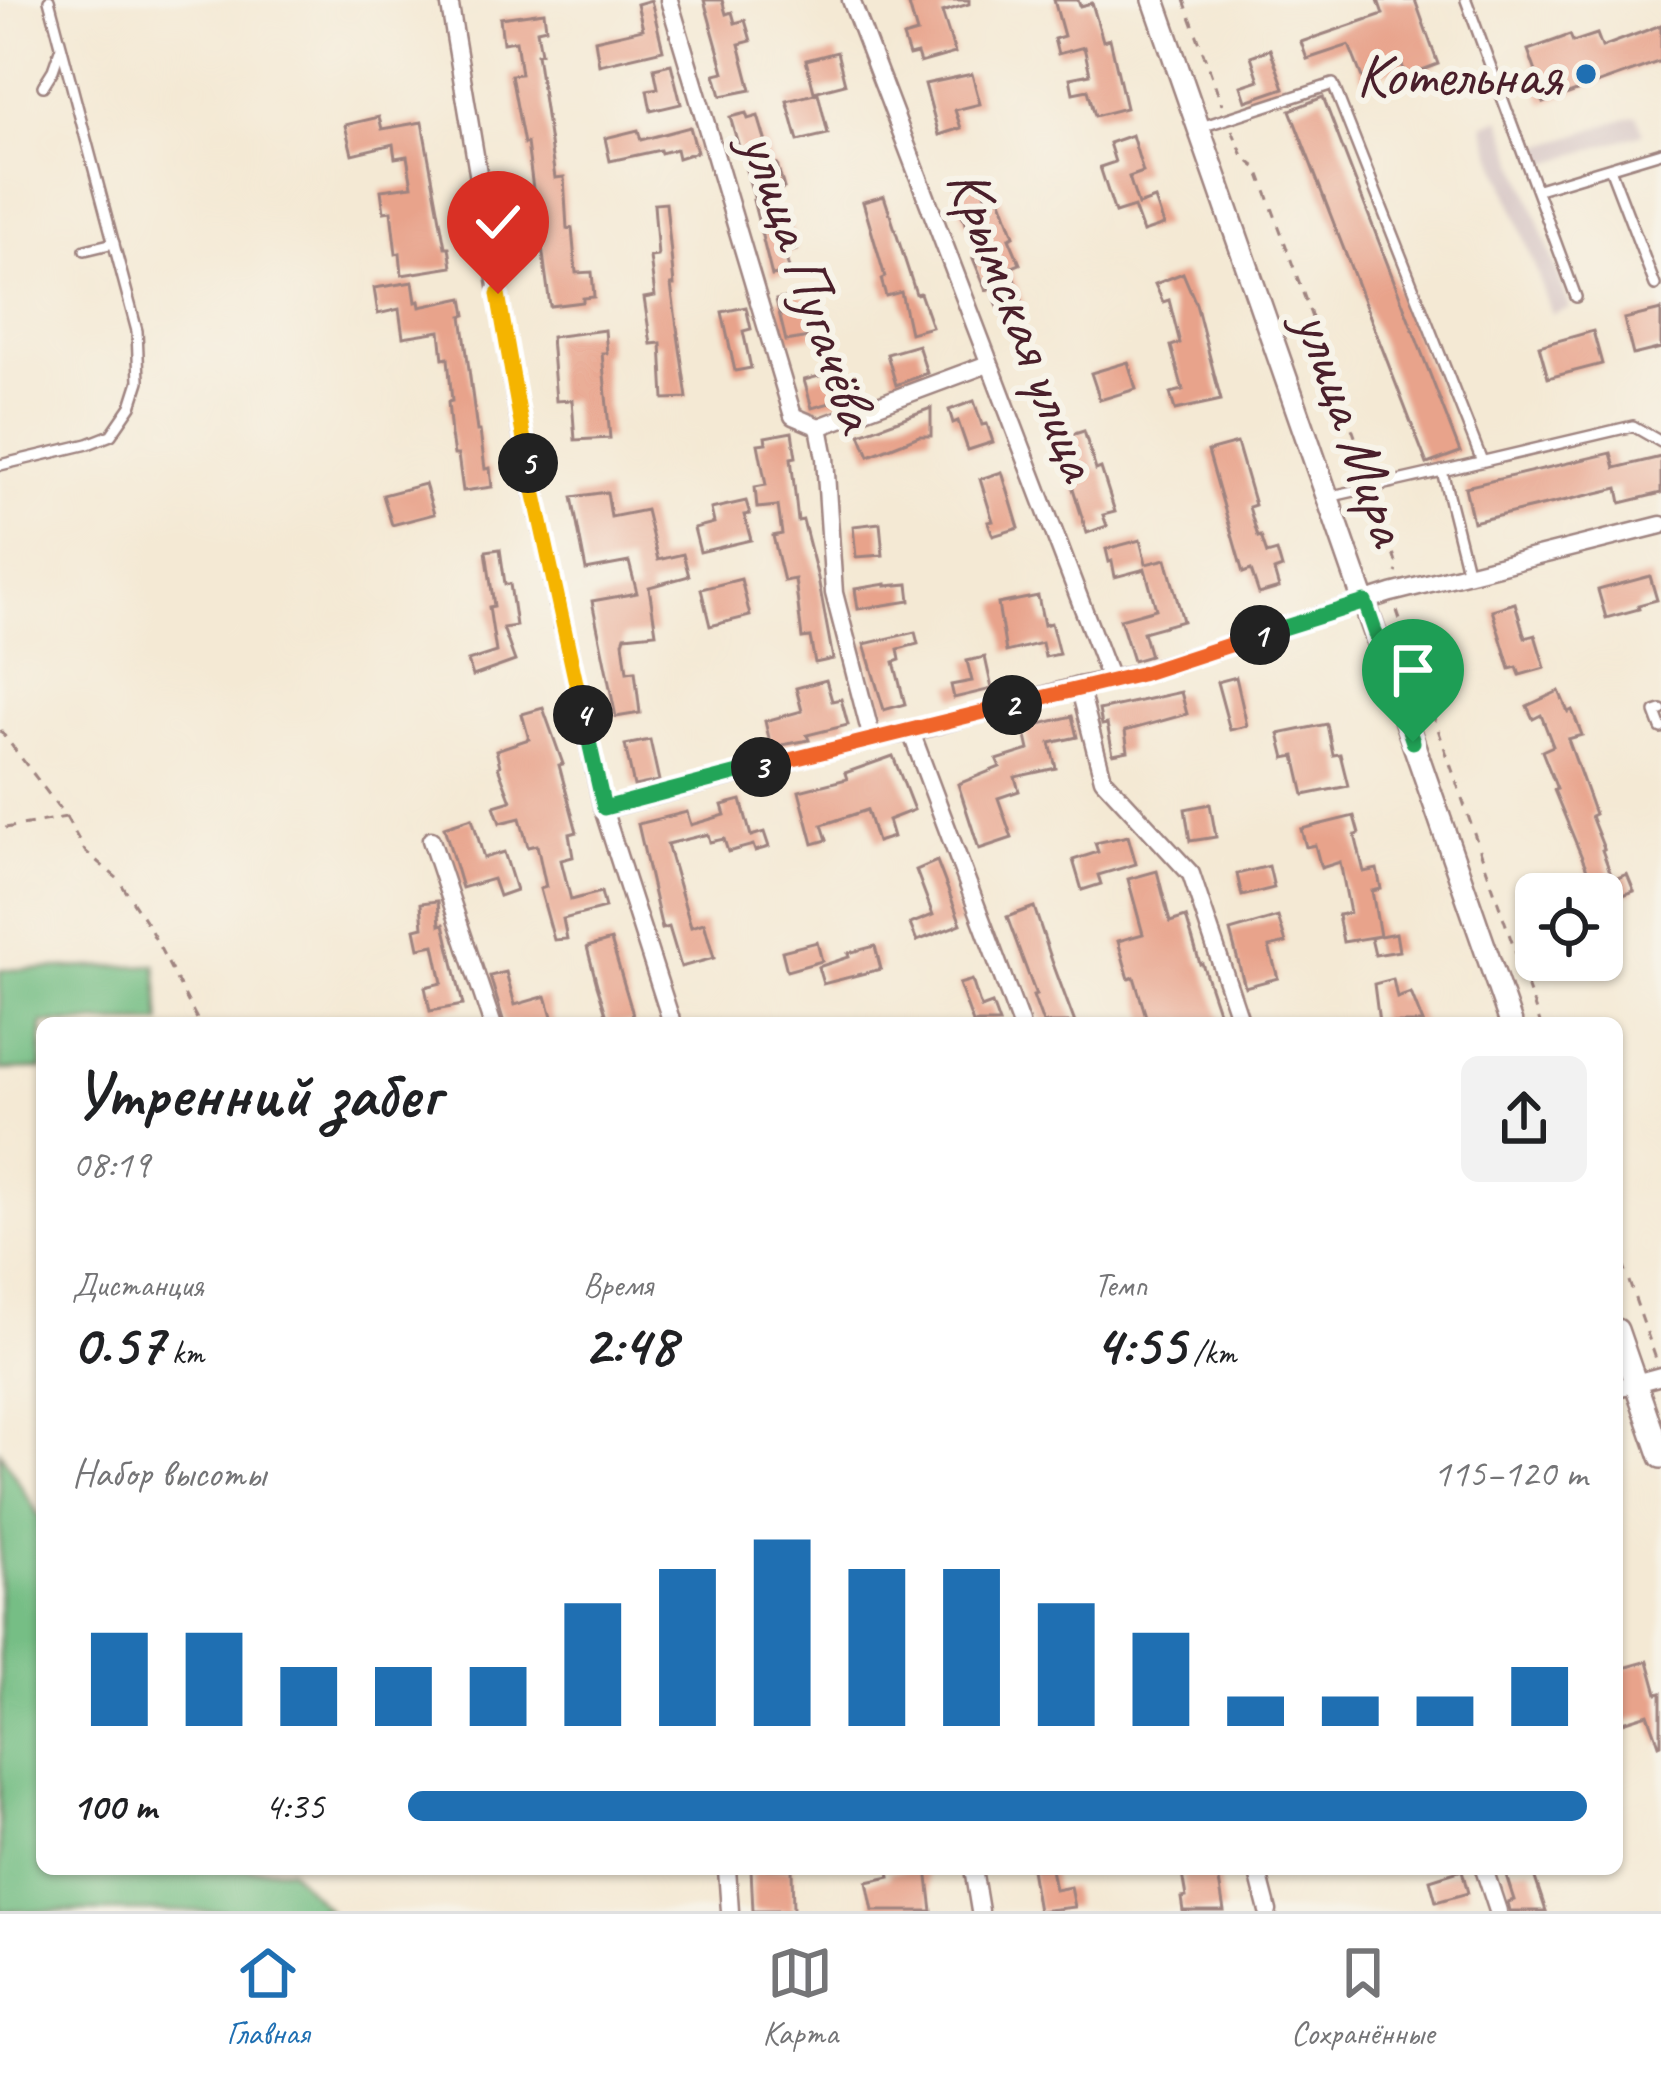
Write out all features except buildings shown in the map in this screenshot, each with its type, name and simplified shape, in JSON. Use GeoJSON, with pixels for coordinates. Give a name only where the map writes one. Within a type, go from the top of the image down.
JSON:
{"type":"FeatureCollection","features":[{"type":"Feature","properties":{"kind":"street"},"geometry":{"type":"LineString","coordinates":[[449,0],[523,441],[604,808],[670,1017]]}},
{"type":"Feature","properties":{"kind":"street","name":"улица Пугачёва"},"geometry":{"type":"LineString","coordinates":[[669,0],[794,416],[819,427],[834,593],[872,739]]}},
{"type":"Feature","properties":{"kind":"street","name":"Крымская улица"},"geometry":{"type":"LineString","coordinates":[[851,0],[1110,680]]}},
{"type":"Feature","properties":{"kind":"street","name":"улица Мира"},"geometry":{"type":"LineString","coordinates":[[1154,0],[1508,1017]]}},
{"type":"Feature","properties":{"kind":"street"},"geometry":{"type":"LineString","coordinates":[[819,427],[988,364]]}},
{"type":"Feature","properties":{"kind":"street"},"geometry":{"type":"LineString","coordinates":[[604,808],[1141,674],[1391,593],[1661,525]]}},
{"type":"Feature","properties":{"kind":"street"},"geometry":{"type":"LineString","coordinates":[[1079,686],[1103,779],[1191,874],[1239,1017]]}},
{"type":"Feature","properties":{"kind":"street"},"geometry":{"type":"LineString","coordinates":[[911,732],[1018,1017]]}},
{"type":"Feature","properties":{"kind":"street"},"geometry":{"type":"LineString","coordinates":[[431,840],[490,1017]]}},
{"type":"Feature","properties":{"kind":"street"},"geometry":{"type":"LineString","coordinates":[[1661,1374],[1626,1386],[1661,1457]]}},
{"type":"Feature","properties":{"kind":"street"},"geometry":{"type":"LineString","coordinates":[[727,1875],[730,1911]]}},
{"type":"Feature","properties":{"kind":"street"},"geometry":{"type":"LineString","coordinates":[[975,1875],[980,1911]]}},
{"type":"Feature","properties":{"kind":"street"},"geometry":{"type":"LineString","coordinates":[[1259,1875],[1268,1911]]}},
{"type":"Feature","properties":{"kind":"street"},"geometry":{"type":"LineString","coordinates":[[1486,1875],[1498,1911]]}},
{"type":"Feature","properties":{"kind":"lane"},"geometry":{"type":"LineString","coordinates":[[0,465],[111,435],[131,406],[139,381],[136,331],[49,0]]}},
{"type":"Feature","properties":{"kind":"lane"},"geometry":{"type":"LineString","coordinates":[[1466,0],[1576,297]]}},
{"type":"Feature","properties":{"kind":"lane"},"geometry":{"type":"LineString","coordinates":[[43,86],[62,47]]}},
{"type":"Feature","properties":{"kind":"lane"},"geometry":{"type":"LineString","coordinates":[[1198,128],[1333,84],[1482,461]]}},
{"type":"Feature","properties":{"kind":"lane"},"geometry":{"type":"LineString","coordinates":[[1538,189],[1661,152]]}},
{"type":"Feature","properties":{"kind":"lane"},"geometry":{"type":"LineString","coordinates":[[1610,167],[1655,285]]}},
{"type":"Feature","properties":{"kind":"lane"},"geometry":{"type":"LineString","coordinates":[[85,250],[114,243]]}},
{"type":"Feature","properties":{"kind":"lane"},"geometry":{"type":"LineString","coordinates":[[1328,497],[1633,426],[1661,442]]}},
{"type":"Feature","properties":{"kind":"lane"},"geometry":{"type":"LineString","coordinates":[[1442,471],[1468,574]]}},
{"type":"Feature","properties":{"kind":"lane"},"geometry":{"type":"LineString","coordinates":[[1661,710],[1655,712],[1661,728]]}},
{"type":"Feature","properties":{"kind":"path"},"geometry":{"type":"LineString","coordinates":[[1184,0],[1244,158],[1258,169],[1373,487],[1397,568],[1391,593],[1538,1017]]}},
{"type":"Feature","properties":{"kind":"path"},"geometry":{"type":"LineString","coordinates":[[0,730],[66,817],[85,851],[118,879],[196,1017]]}},
{"type":"Feature","properties":{"kind":"path"},"geometry":{"type":"LineString","coordinates":[[0,829],[66,817]]}},
{"type":"Feature","properties":{"kind":"path"},"geometry":{"type":"LineString","coordinates":[[1623,1264],[1661,1374]]}},
{"type":"Feature","properties":{"kind":"shaded area"},"geometry":{"type":"Polygon","coordinates":[[[1637,115],[1643,133],[1540,166],[1535,148],[1637,115]]]}},
{"type":"Feature","properties":{"kind":"shaded area"},"geometry":{"type":"Polygon","coordinates":[[[1501,118],[1570,308],[1552,314],[1483,125],[1501,118]]]}},
{"type":"Feature","properties":{"kind":"green space"},"geometry":{"type":"Polygon","coordinates":[[[156,965],[160,1017],[36,1017],[36,1069],[0,1070],[0,970],[156,965]]]}},
{"type":"Feature","properties":{"kind":"green space"},"geometry":{"type":"Polygon","coordinates":[[[0,1451],[36,1511],[36,1875],[295,1875],[329,1911],[0,1911],[0,1451]]]}},
{"type":"Feature","properties":{"kind":"place","name":"Котельная"},"geometry":{"type":"Point","coordinates":[1586,74]}},
{"type":"Feature","properties":{"kind":"route"},"geometry":{"type":"LineString","coordinates":[[498,294],[523,441],[604,808],[1141,674],[1365,602],[1413,742]]}}]}
